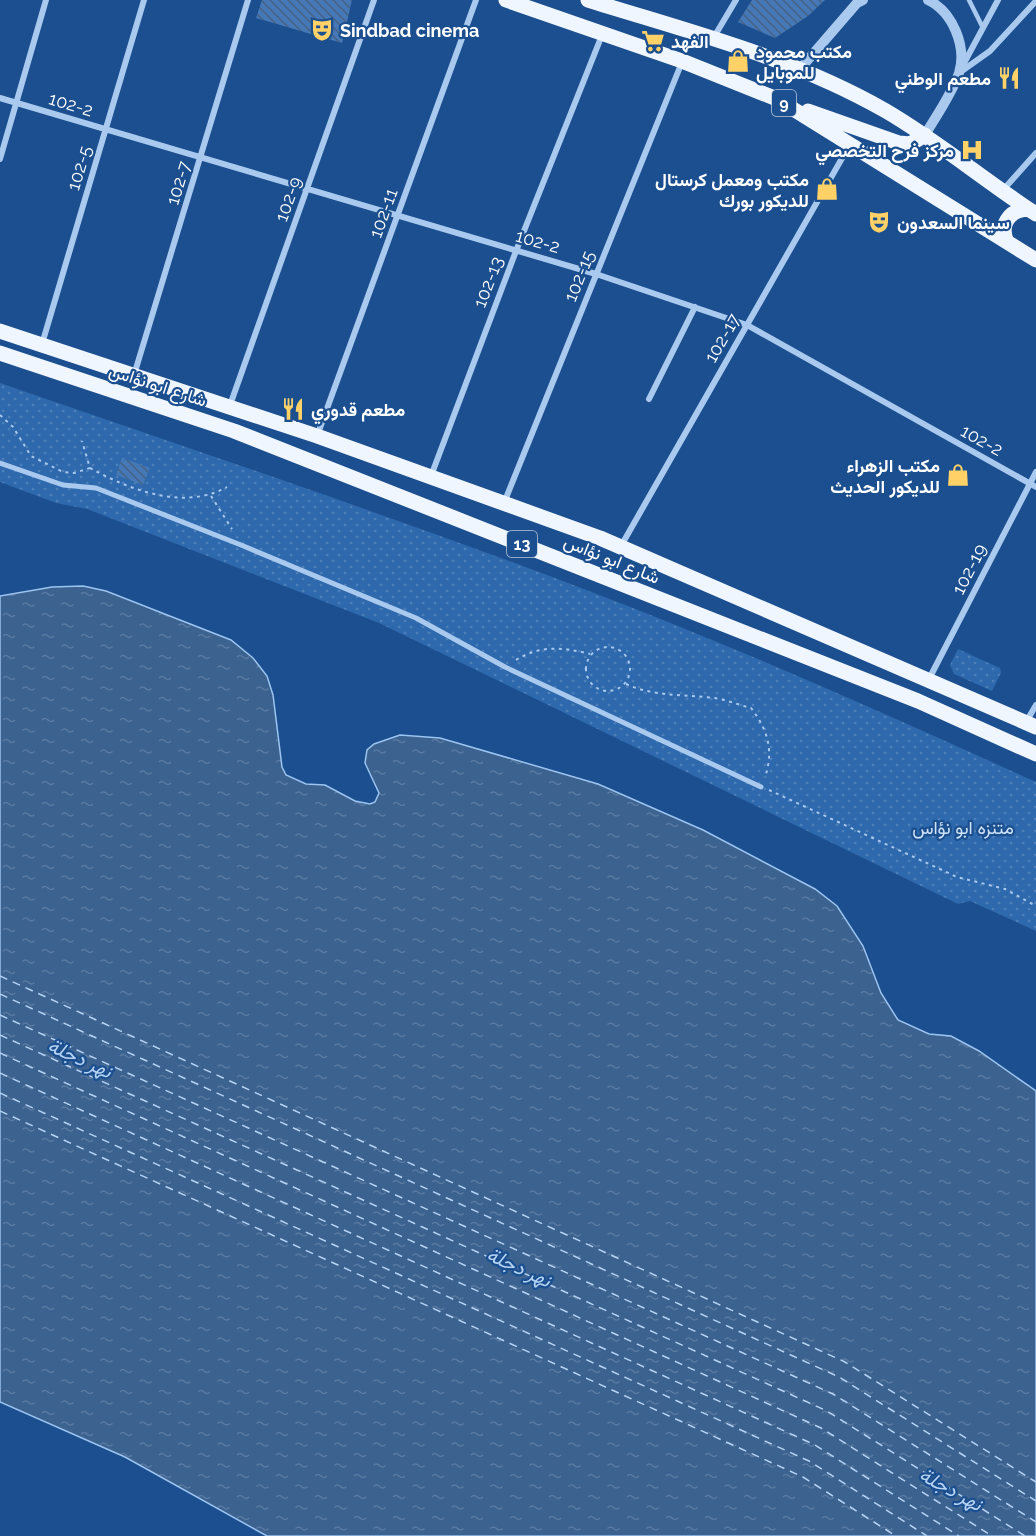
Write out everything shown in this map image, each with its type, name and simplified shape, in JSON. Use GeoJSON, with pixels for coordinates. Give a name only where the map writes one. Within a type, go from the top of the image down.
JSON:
{"type":"FeatureCollection","features":[{"type":"Feature","properties":{"kind":"main road","name":"9"},"geometry":{"type":"LineString","coordinates":[[506,0],[682,60],[777,99],[1036,260]]}},
{"type":"Feature","properties":{"kind":"main road","name":"9"},"geometry":{"type":"LineString","coordinates":[[596,1],[713,37],[800,69],[885,111],[925,135],[1032,212]]}},
{"type":"Feature","properties":{"kind":"main road"},"geometry":{"type":"LineString","coordinates":[[777,99],[892,141],[910,144],[925,135]]}},
{"type":"Feature","properties":{"kind":"main road"},"geometry":{"type":"LineString","coordinates":[[1007,242],[1004,230],[1007,219],[1016,211],[1032,212]]}},
{"type":"Feature","properties":{"kind":"main road","name":"شارع ابو نؤاس"},"geometry":{"type":"LineString","coordinates":[[0,331],[317,436],[620,546],[1031,724]]}},
{"type":"Feature","properties":{"kind":"main road","name":"شارع ابو نؤاس"},"geometry":{"type":"LineString","coordinates":[[0,353],[234,431],[918,701],[1036,754]]}},
{"type":"Feature","properties":{"kind":"street"},"geometry":{"type":"LineString","coordinates":[[0,159],[46,0]]}},
{"type":"Feature","properties":{"kind":"street","name":"102-5"},"geometry":{"type":"LineString","coordinates":[[41,345],[144,0]]}},
{"type":"Feature","properties":{"kind":"street","name":"102-7"},"geometry":{"type":"LineString","coordinates":[[134,375],[248,0]]}},
{"type":"Feature","properties":{"kind":"street","name":"102-9"},"geometry":{"type":"LineString","coordinates":[[229,408],[374,0]]}},
{"type":"Feature","properties":{"kind":"street","name":"102-11"},"geometry":{"type":"LineString","coordinates":[[317,436],[476,0]]}},
{"type":"Feature","properties":{"kind":"street"},"geometry":{"type":"LineString","coordinates":[[713,37],[736,0]]}},
{"type":"Feature","properties":{"kind":"street"},"geometry":{"type":"LineString","coordinates":[[928,0],[947,16],[957,33],[961,53],[959,73]]}},
{"type":"Feature","properties":{"kind":"street"},"geometry":{"type":"LineString","coordinates":[[925,135],[998,0]]}},
{"type":"Feature","properties":{"kind":"street"},"geometry":{"type":"LineString","coordinates":[[800,69],[860,1]]}},
{"type":"Feature","properties":{"kind":"street"},"geometry":{"type":"LineString","coordinates":[[959,73],[990,51],[1036,1]]}},
{"type":"Feature","properties":{"kind":"street","name":"102-13"},"geometry":{"type":"LineString","coordinates":[[431,476],[516,251],[603,33]]}},
{"type":"Feature","properties":{"kind":"street","name":"102-15"},"geometry":{"type":"LineString","coordinates":[[504,503],[682,60]]}},
{"type":"Feature","properties":{"kind":"street","name":"102-2"},"geometry":{"type":"LineString","coordinates":[[0,98],[596,274],[747,325],[1036,488]]}},
{"type":"Feature","properties":{"kind":"street","name":"102-17"},"geometry":{"type":"LineString","coordinates":[[620,546],[850,144]]}},
{"type":"Feature","properties":{"kind":"street"},"geometry":{"type":"LineString","coordinates":[[1003,191],[1036,153]]}},
{"type":"Feature","properties":{"kind":"street"},"geometry":{"type":"LineString","coordinates":[[649,399],[695,307]]}},
{"type":"Feature","properties":{"kind":"street"},"geometry":{"type":"LineString","coordinates":[[0,463],[63,485],[96,488],[241,544],[416,618],[506,667],[762,787]]}},
{"type":"Feature","properties":{"kind":"street","name":"102-19"},"geometry":{"type":"LineString","coordinates":[[929,679],[1036,472]]}},
{"type":"Feature","properties":{"kind":"street"},"geometry":{"type":"LineString","coordinates":[[1031,724],[1036,705]]}},
{"type":"Feature","properties":{"kind":"lane"},"geometry":{"type":"LineString","coordinates":[[969,0],[983,28]]}},
{"type":"Feature","properties":{"kind":"path"},"geometry":{"type":"LineString","coordinates":[[0,415],[13,427],[31,456],[63,472],[74,473],[90,468],[134,489],[159,496],[211,496],[227,487]]}},
{"type":"Feature","properties":{"kind":"path"},"geometry":{"type":"LineString","coordinates":[[82,441],[90,468]]}},
{"type":"Feature","properties":{"kind":"path"},"geometry":{"type":"LineString","coordinates":[[121,483],[123,478]]}},
{"type":"Feature","properties":{"kind":"path"},"geometry":{"type":"LineString","coordinates":[[134,489],[136,483]]}},
{"type":"Feature","properties":{"kind":"path"},"geometry":{"type":"LineString","coordinates":[[211,496],[241,544]]}},
{"type":"Feature","properties":{"kind":"path"},"geometry":{"type":"LineString","coordinates":[[506,667],[527,653],[551,647],[591,655]]}},
{"type":"Feature","properties":{"kind":"path"},"geometry":{"type":"LineString","coordinates":[[612,647],[623,652],[630,661],[631,673],[626,684],[616,690],[604,691],[594,686],[587,677],[586,665],[591,655],[601,648],[612,647]]}},
{"type":"Feature","properties":{"kind":"path"},"geometry":{"type":"LineString","coordinates":[[626,684],[643,692],[669,696],[717,698],[751,708],[766,731],[771,755],[762,787],[957,877],[1005,889],[1036,906]]}},
{"type":"Feature","properties":{"kind":"green space","name":"متنزه ابو نؤاس"},"geometry":{"type":"Polygon","coordinates":[[[0,383],[369,511],[589,591],[814,683],[1036,782],[1036,931],[970,901],[958,904],[379,623],[87,509],[56,503],[0,482],[0,383]]]}},
{"type":"Feature","properties":{"kind":"green space"},"geometry":{"type":"Polygon","coordinates":[[[958,649],[1000,668],[1001,673],[992,691],[954,674],[950,665],[958,649]]]}},
{"type":"Feature","properties":{"kind":"water","name":"نهر دجلة"},"geometry":{"type":"Polygon","coordinates":[[[83,586],[106,591],[231,640],[253,658],[267,676],[273,695],[282,767],[286,775],[306,784],[325,785],[355,801],[370,804],[375,802],[379,793],[365,763],[367,750],[374,744],[400,735],[440,738],[598,784],[703,830],[815,889],[837,906],[863,946],[881,993],[898,1020],[929,1034],[951,1036],[979,1051],[1036,1091],[1036,1536],[267,1536],[125,1457],[0,1402],[0,596],[52,587],[83,586]]]}},
{"type":"Feature","properties":{"kind":"building","name":"Sindbad cinema"},"geometry":{"type":"Polygon","coordinates":[[[262,0],[352,0],[342,43],[256,18],[262,0]]]}},
{"type":"Feature","properties":{"kind":"building"},"geometry":{"type":"Polygon","coordinates":[[[752,0],[825,0],[808,16],[775,38],[738,22],[752,0]]]}},
{"type":"Feature","properties":{"kind":"building"},"geometry":{"type":"Polygon","coordinates":[[[122,458],[150,468],[143,485],[116,475],[122,458]]]}},
{"type":"Feature","properties":{"kind":"ferry route"},"geometry":{"type":"LineString","coordinates":[[0,976],[845,1362],[1036,1482]]}},
{"type":"Feature","properties":{"kind":"ferry route"},"geometry":{"type":"LineString","coordinates":[[0,994],[839,1377],[1036,1501]]}},
{"type":"Feature","properties":{"kind":"ferry route"},"geometry":{"type":"LineString","coordinates":[[0,1015],[833,1394],[1036,1522]]}},
{"type":"Feature","properties":{"kind":"ferry route"},"geometry":{"type":"LineString","coordinates":[[0,1035],[827,1411],[1025,1536]]}},
{"type":"Feature","properties":{"kind":"ferry route"},"geometry":{"type":"LineString","coordinates":[[0,1053],[821,1428],[992,1536]]}},
{"type":"Feature","properties":{"kind":"ferry route"},"geometry":{"type":"LineString","coordinates":[[0,1073],[815,1445],[959,1536]]}},
{"type":"Feature","properties":{"kind":"ferry route"},"geometry":{"type":"LineString","coordinates":[[0,1093],[809,1461],[927,1536]]}},
{"type":"Feature","properties":{"kind":"ferry route"},"geometry":{"type":"LineString","coordinates":[[0,1111],[803,1477],[896,1536]]}},
{"type":"Feature","properties":{"kind":"place","name":"Sindbad cinema"},"geometry":{"type":"Point","coordinates":[322,30]}},
{"type":"Feature","properties":{"kind":"place","name":"الفهد"},"geometry":{"type":"Point","coordinates":[653,41]}},
{"type":"Feature","properties":{"kind":"place","name":"مكتب محمود للموبايل"},"geometry":{"type":"Point","coordinates":[738,61]}},
{"type":"Feature","properties":{"kind":"place","name":"مطعم الوطني"},"geometry":{"type":"Point","coordinates":[1009,78]}},
{"type":"Feature","properties":{"kind":"place","name":"مركز فرح التخصصي"},"geometry":{"type":"Point","coordinates":[972,150]}},
{"type":"Feature","properties":{"kind":"place","name":"مكتب ومعمل كرستال للديكور بورك"},"geometry":{"type":"Point","coordinates":[827,189]}},
{"type":"Feature","properties":{"kind":"place","name":"سينما السعدون"},"geometry":{"type":"Point","coordinates":[879,222]}},
{"type":"Feature","properties":{"kind":"place","name":"مطعم قدوري"},"geometry":{"type":"Point","coordinates":[293,409]}},
{"type":"Feature","properties":{"kind":"place","name":"مكتب الزهراء للديكور الحديث"},"geometry":{"type":"Point","coordinates":[958,475]}}]}
